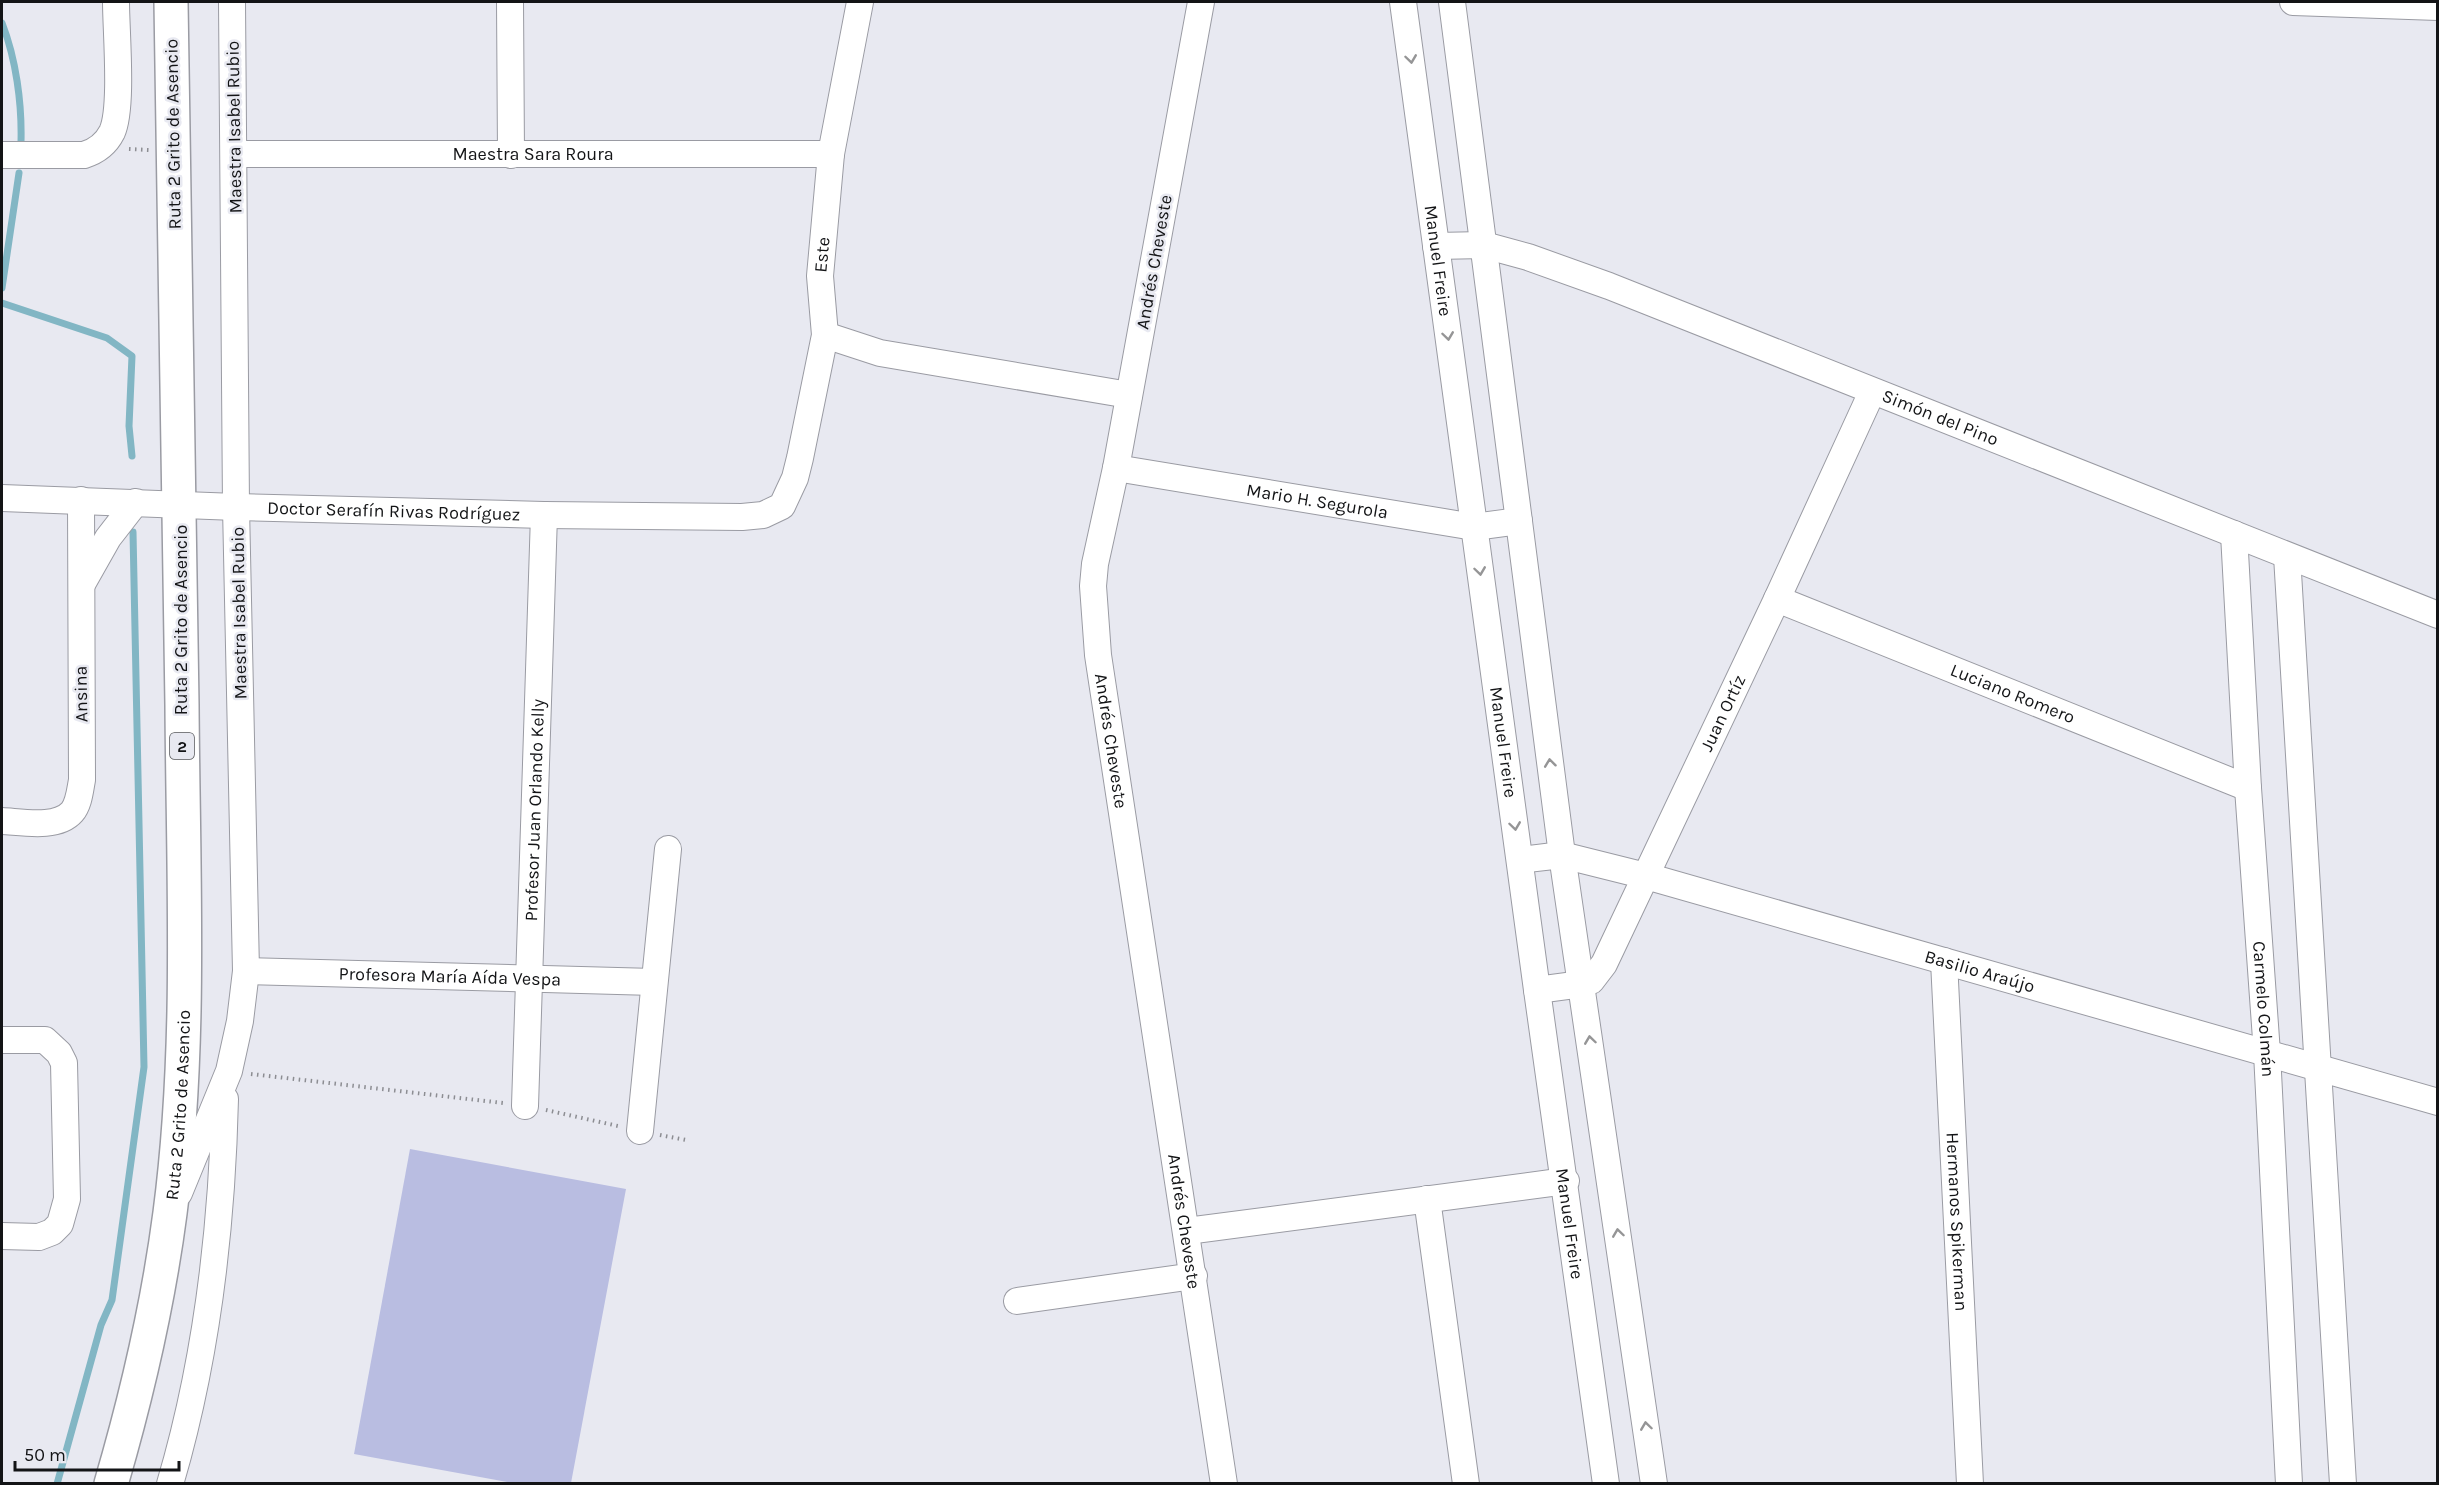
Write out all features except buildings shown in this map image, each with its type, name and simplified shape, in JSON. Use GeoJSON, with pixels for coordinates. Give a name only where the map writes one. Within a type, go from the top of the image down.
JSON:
{"type":"FeatureCollection","features":[{"type":"Feature","properties":{"kind":"highway","name":"Ruta 2 Grito de Asencio"},"geometry":{"type":"LineString","coordinates":[[111,1484],[148,1337],[170,1212],[181,1081],[184,952],[180,504],[171,2]]}},
{"type":"Feature","properties":{"kind":"street"},"geometry":{"type":"LineString","coordinates":[[2,155],[84,155],[102,146],[113,129],[116,117],[116,2]]}},
{"type":"Feature","properties":{"kind":"street","name":"Maestra Isabel Rubio"},"geometry":{"type":"LineString","coordinates":[[170,1212],[227,1076],[240,1021],[246,971],[237,507],[232,2]]}},
{"type":"Feature","properties":{"kind":"street"},"geometry":{"type":"LineString","coordinates":[[510,2],[511,155]]}},
{"type":"Feature","properties":{"kind":"street","name":"Este"},"geometry":{"type":"LineString","coordinates":[[782,506],[797,468],[825,335],[820,276],[831,154],[860,2]]}},
{"type":"Feature","properties":{"kind":"street","name":"Andrés Cheveste"},"geometry":{"type":"LineString","coordinates":[[1201,2],[1116,468],[1095,564],[1093,586],[1094,618],[1224,1484]]}},
{"type":"Feature","properties":{"kind":"street","name":"Manuel Freire"},"geometry":{"type":"LineString","coordinates":[[1403,2],[1606,1484]]}},
{"type":"Feature","properties":{"kind":"street"},"geometry":{"type":"LineString","coordinates":[[1452,2],[1562,855],[1654,1484]]}},
{"type":"Feature","properties":{"kind":"street"},"geometry":{"type":"LineString","coordinates":[[2293,2],[2438,7]]}},
{"type":"Feature","properties":{"kind":"street","name":"Maestra Sara Roura"},"geometry":{"type":"LineString","coordinates":[[235,154],[831,154]]}},
{"type":"Feature","properties":{"kind":"street","name":"Simón del Pino"},"geometry":{"type":"LineString","coordinates":[[1436,246],[1484,245],[1528,257],[1609,286],[2438,615]]}},
{"type":"Feature","properties":{"kind":"street"},"geometry":{"type":"LineString","coordinates":[[825,335],[880,353],[1129,395]]}},
{"type":"Feature","properties":{"kind":"street","name":"Juan Ortíz"},"geometry":{"type":"LineString","coordinates":[[1582,984],[1591,981],[1604,964],[1872,392]]}},
{"type":"Feature","properties":{"kind":"street","name":"Mario H. Segurola"},"geometry":{"type":"LineString","coordinates":[[1116,468],[1474,527],[1519,521]]}},
{"type":"Feature","properties":{"kind":"street","name":"Doctor Serafín Rivas Rodríguez"},"geometry":{"type":"LineString","coordinates":[[2,498],[544,515],[742,517],[763,515],[782,506]]}},
{"type":"Feature","properties":{"kind":"street","name":"Ansina"},"geometry":{"type":"LineString","coordinates":[[2,821],[56,822],[72,812],[79,796],[82,780],[81,500]]}},
{"type":"Feature","properties":{"kind":"street"},"geometry":{"type":"LineString","coordinates":[[80,587],[108,538],[136,502]]}},
{"type":"Feature","properties":{"kind":"street","name":"Profesor Juan Orlando Kelly"},"geometry":{"type":"LineString","coordinates":[[525,1106],[544,515]]}},
{"type":"Feature","properties":{"kind":"street","name":"Carmelo Colmán"},"geometry":{"type":"LineString","coordinates":[[2234,534],[2248,788],[2267,1053],[2289,1484]]}},
{"type":"Feature","properties":{"kind":"street"},"geometry":{"type":"LineString","coordinates":[[2287,556],[2343,1484]]}},
{"type":"Feature","properties":{"kind":"street","name":"Luciano Romero"},"geometry":{"type":"LineString","coordinates":[[1777,599],[2248,788]]}},
{"type":"Feature","properties":{"kind":"street"},"geometry":{"type":"LineString","coordinates":[[640,1131],[668,849]]}},
{"type":"Feature","properties":{"kind":"street","name":"Basilio Araújo"},"geometry":{"type":"LineString","coordinates":[[1520,860],[1562,855],[1646,876],[2438,1102]]}},
{"type":"Feature","properties":{"kind":"street","name":"Hermanos Spikerman"},"geometry":{"type":"LineString","coordinates":[[1944,961],[1970,1484]]}},
{"type":"Feature","properties":{"kind":"street","name":"Profesora María Aída Vespa"},"geometry":{"type":"LineString","coordinates":[[246,971],[654,982]]}},
{"type":"Feature","properties":{"kind":"street"},"geometry":{"type":"LineString","coordinates":[[1537,990],[1582,984]]}},
{"type":"Feature","properties":{"kind":"street"},"geometry":{"type":"LineString","coordinates":[[2,1040],[45,1041],[59,1053],[64,1063],[67,1199],[60,1224],[52,1232],[39,1237],[2,1236]]}},
{"type":"Feature","properties":{"kind":"street"},"geometry":{"type":"LineString","coordinates":[[170,1484],[184,1436],[206,1322],[223,1169],[227,1076]]}},
{"type":"Feature","properties":{"kind":"street"},"geometry":{"type":"LineString","coordinates":[[1187,1231],[1566,1181]]}},
{"type":"Feature","properties":{"kind":"street"},"geometry":{"type":"LineString","coordinates":[[1426,1199],[1466,1484]]}},
{"type":"Feature","properties":{"kind":"street"},"geometry":{"type":"LineString","coordinates":[[1017,1301],[1194,1276]]}},
{"type":"Feature","properties":{"kind":"path"},"geometry":{"type":"LineString","coordinates":[[227,1076],[525,1106],[686,1140]]}},
{"type":"Feature","properties":{"kind":"shaded area"},"geometry":{"type":"Polygon","coordinates":[[[410,1149],[626,1189],[571,1483],[513,1483],[354,1454],[410,1149]]]}},
{"type":"Feature","properties":{"kind":"waterway"},"geometry":{"type":"LineString","coordinates":[[2,23],[17,81],[21,142]]}},
{"type":"Feature","properties":{"kind":"waterway"},"geometry":{"type":"LineString","coordinates":[[2,288],[19,173]]}},
{"type":"Feature","properties":{"kind":"waterway"},"geometry":{"type":"LineString","coordinates":[[2,303],[107,338],[132,356],[129,426],[132,456]]}},
{"type":"Feature","properties":{"kind":"waterway"},"geometry":{"type":"LineString","coordinates":[[57,1484],[101,1325],[112,1300],[144,1067],[133,532]]}}]}
